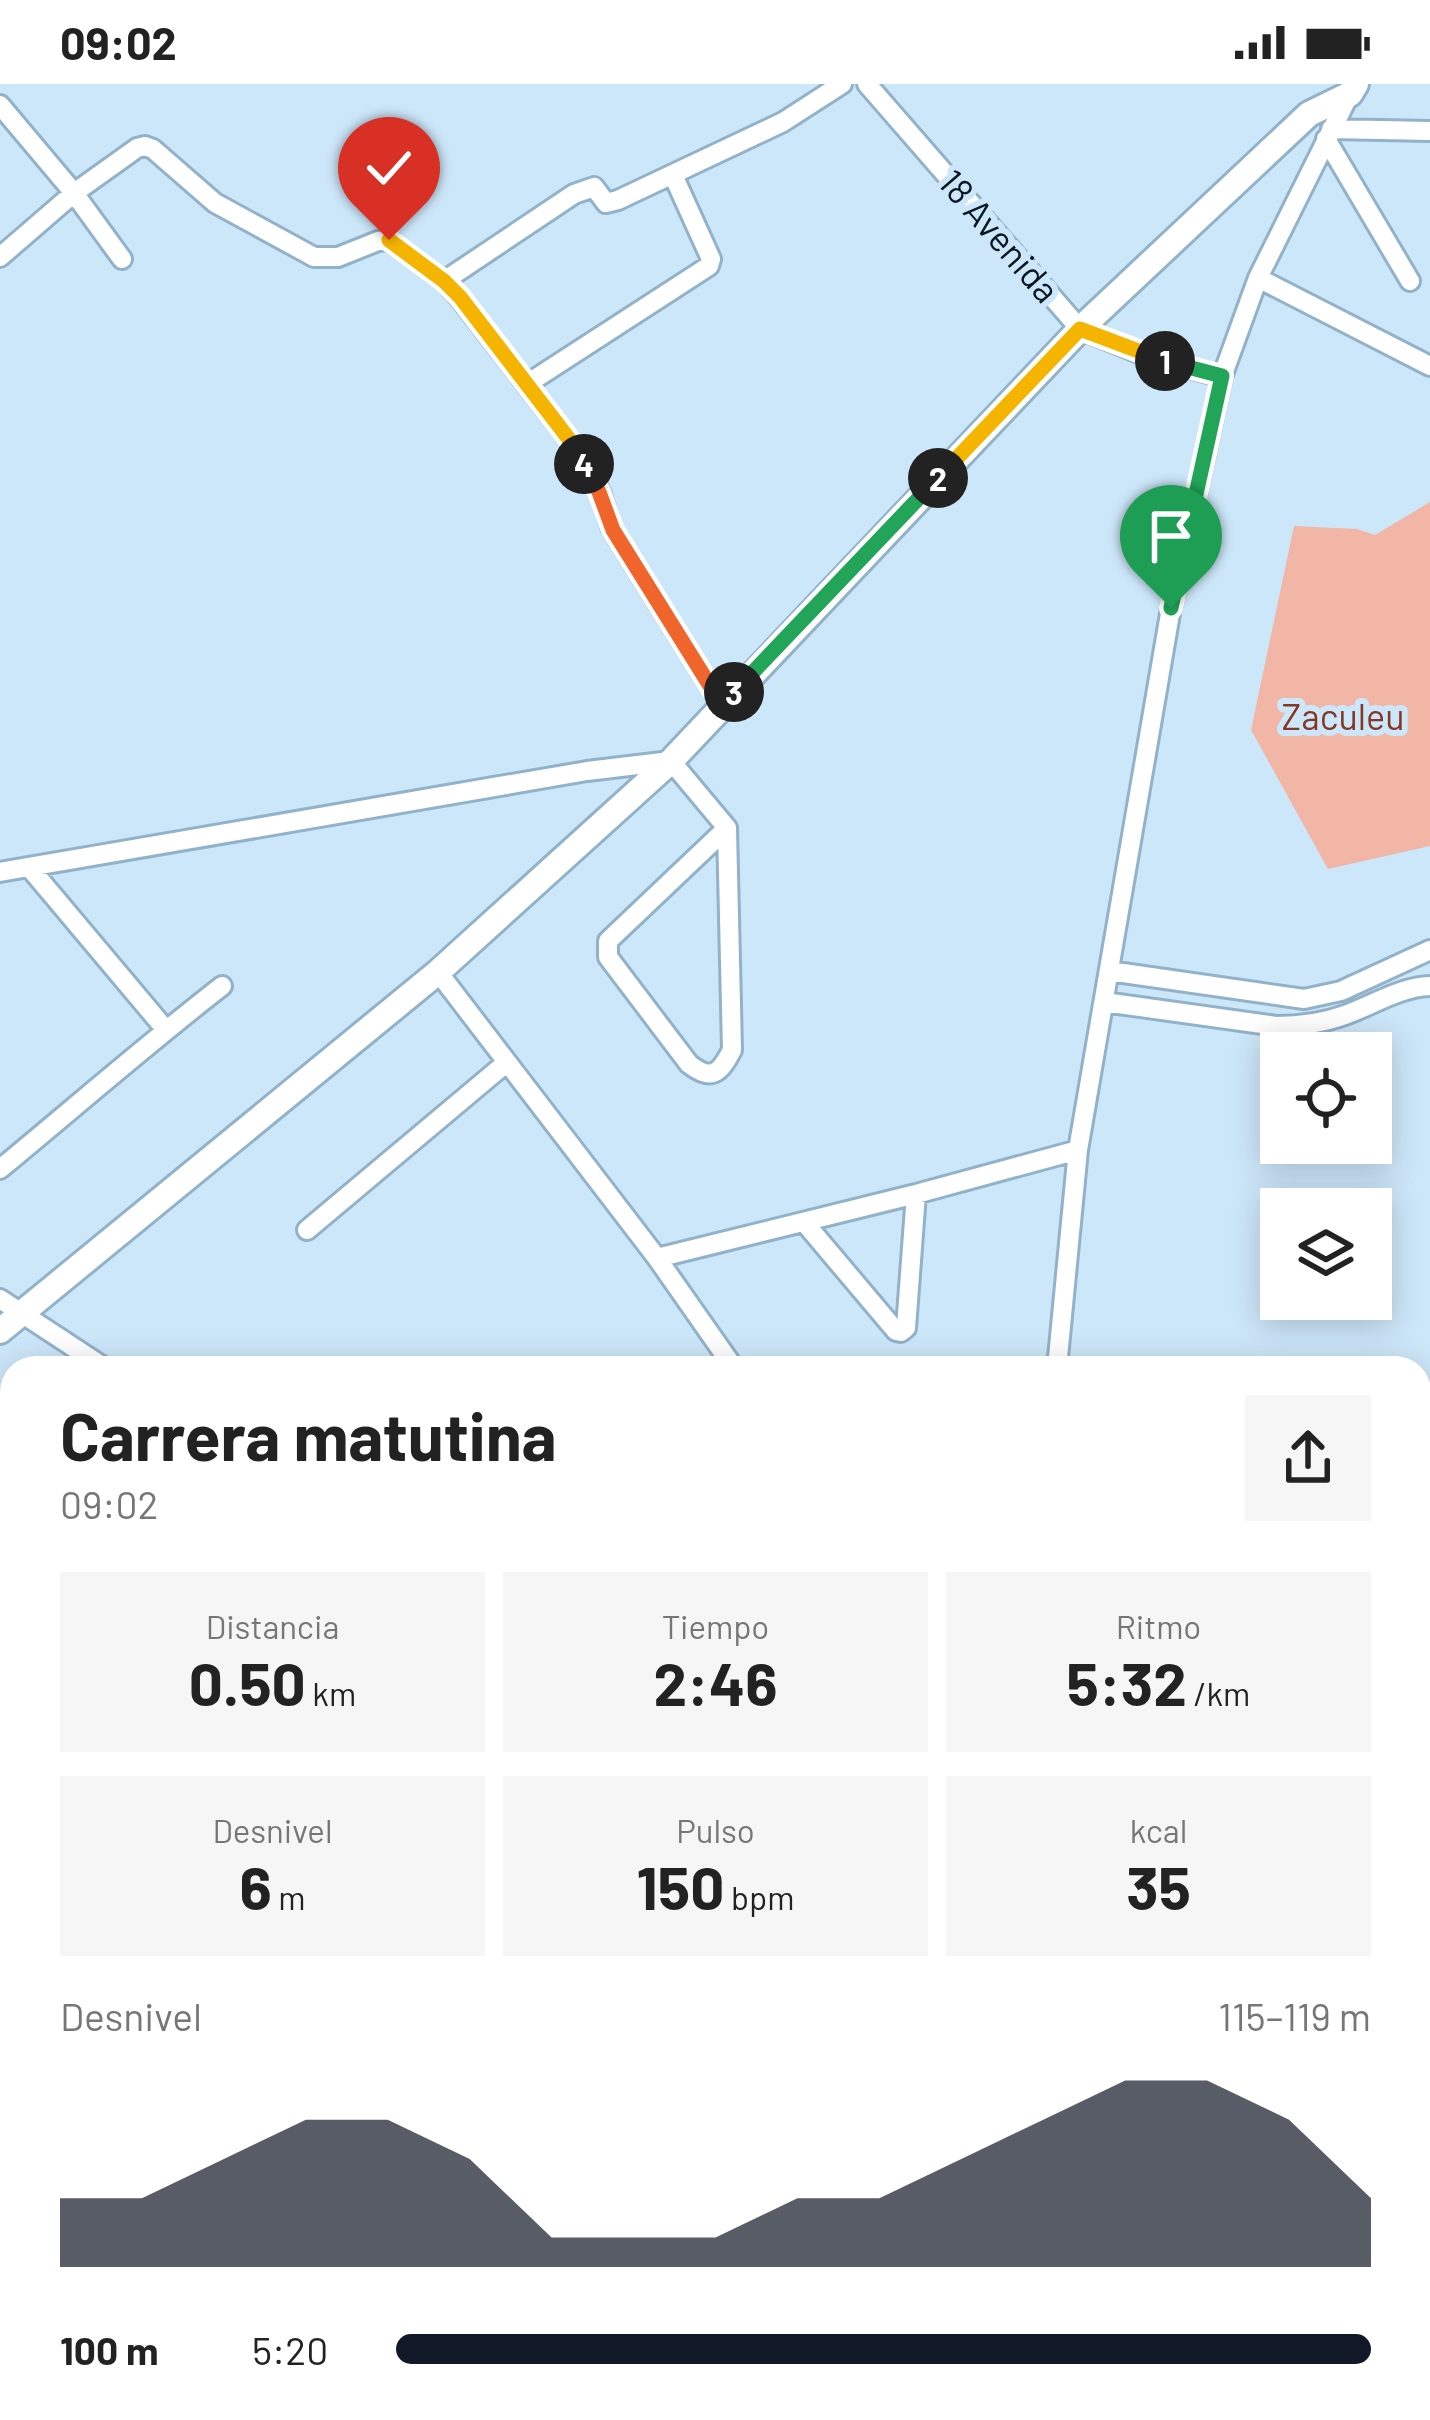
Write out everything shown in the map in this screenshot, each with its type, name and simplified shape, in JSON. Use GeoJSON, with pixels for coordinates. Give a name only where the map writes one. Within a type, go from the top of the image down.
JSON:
{"type":"FeatureCollection","features":[{"type":"Feature","properties":{"kind":"street"},"geometry":{"type":"LineString","coordinates":[[444,281],[574,194],[594,187],[606,202],[612,202],[783,122],[842,84]]}},
{"type":"Feature","properties":{"kind":"street","name":"18 Avenida"},"geometry":{"type":"LineString","coordinates":[[867,84],[1080,329],[1147,356],[1222,376]]}},
{"type":"Feature","properties":{"kind":"street"},"geometry":{"type":"LineString","coordinates":[[0,1331],[10,1306],[438,972],[671,761],[1080,329],[1309,114],[1353,89]]}},
{"type":"Feature","properties":{"kind":"street"},"geometry":{"type":"LineString","coordinates":[[1059,1356],[1078,1150],[1171,608],[1222,376],[1258,278],[1353,89]]}},
{"type":"Feature","properties":{"kind":"street"},"geometry":{"type":"LineString","coordinates":[[0,105],[122,259]]}},
{"type":"Feature","properties":{"kind":"street"},"geometry":{"type":"LineString","coordinates":[[1329,134],[1430,131]]}},
{"type":"Feature","properties":{"kind":"street"},"geometry":{"type":"LineString","coordinates":[[1329,134],[1410,281]]}},
{"type":"Feature","properties":{"kind":"street"},"geometry":{"type":"LineString","coordinates":[[0,256],[74,193],[145,146],[215,203],[314,256],[338,257],[389,240],[460,297],[572,443],[613,530],[722,705]]}},
{"type":"Feature","properties":{"kind":"street"},"geometry":{"type":"LineString","coordinates":[[527,384],[709,266],[711,259],[673,175]]}},
{"type":"Feature","properties":{"kind":"street"},"geometry":{"type":"LineString","coordinates":[[1258,278],[1430,366]]}},
{"type":"Feature","properties":{"kind":"street"},"geometry":{"type":"LineString","coordinates":[[671,761],[727,828],[732,1050],[723,1067],[709,1075],[688,1064],[606,947],[727,828]]}},
{"type":"Feature","properties":{"kind":"street"},"geometry":{"type":"LineString","coordinates":[[0,872],[587,771],[671,761]]}},
{"type":"Feature","properties":{"kind":"street"},"geometry":{"type":"LineString","coordinates":[[29,868],[166,1030]]}},
{"type":"Feature","properties":{"kind":"street"},"geometry":{"type":"LineString","coordinates":[[1109,971],[1304,999],[1341,992],[1430,950]]}},
{"type":"Feature","properties":{"kind":"street"},"geometry":{"type":"LineString","coordinates":[[438,972],[657,1258],[726,1356]]}},
{"type":"Feature","properties":{"kind":"street"},"geometry":{"type":"LineString","coordinates":[[0,1169],[222,986]]}},
{"type":"Feature","properties":{"kind":"street"},"geometry":{"type":"LineString","coordinates":[[1104,1002],[1294,1026],[1330,1020],[1409,988],[1430,986]]}},
{"type":"Feature","properties":{"kind":"street"},"geometry":{"type":"LineString","coordinates":[[307,1230],[506,1063]]}},
{"type":"Feature","properties":{"kind":"street"},"geometry":{"type":"LineString","coordinates":[[657,1258],[1078,1150]]}},
{"type":"Feature","properties":{"kind":"street"},"geometry":{"type":"LineString","coordinates":[[805,1222],[867,1299],[901,1332],[906,1328],[916,1194]]}},
{"type":"Feature","properties":{"kind":"street"},"geometry":{"type":"LineString","coordinates":[[10,1306],[87,1356]]}},
{"type":"Feature","properties":{"kind":"green space","name":"Zaculeu"},"geometry":{"type":"Polygon","coordinates":[[[1430,502],[1430,846],[1328,869],[1251,730],[1294,526],[1357,529],[1375,535],[1430,502]]]}},
{"type":"Feature","properties":{"kind":"route"},"geometry":{"type":"LineString","coordinates":[[389,240],[460,297],[572,443],[613,530],[722,705],[1080,329],[1147,356],[1222,376],[1171,608]]}}]}
